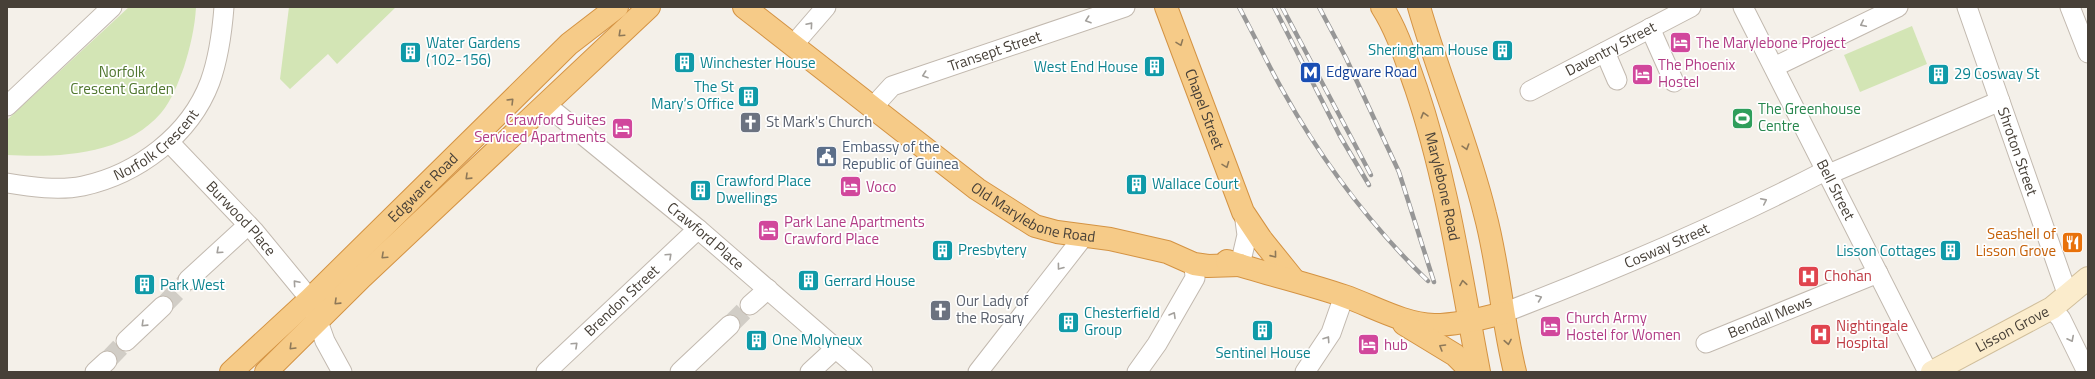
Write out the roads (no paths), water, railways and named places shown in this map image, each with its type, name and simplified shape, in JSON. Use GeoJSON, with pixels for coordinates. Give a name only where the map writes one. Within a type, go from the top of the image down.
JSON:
{"type":"FeatureCollection","features":[{"type":"Feature","properties":{"kind":"highway","name":"Edgware Road"},"geometry":{"type":"LineString","coordinates":[[231,372],[310,299],[569,44],[618,7]]}},
{"type":"Feature","properties":{"kind":"highway","name":"Edgware Road"},"geometry":{"type":"LineString","coordinates":[[266,372],[318,320],[649,7]]}},
{"type":"Feature","properties":{"kind":"highway","name":"Old Marylebone Road"},"geometry":{"type":"LineString","coordinates":[[744,7],[794,44],[872,108],[997,203],[1035,226],[1057,232],[1167,252],[1192,252],[1209,255],[1344,296],[1420,323],[1434,325],[1469,321],[1503,313]]}},
{"type":"Feature","properties":{"kind":"highway","name":"Chapel Street"},"geometry":{"type":"LineString","coordinates":[[1166,7],[1243,212],[1261,239],[1294,280]]}},
{"type":"Feature","properties":{"kind":"highway"},"geometry":{"type":"LineString","coordinates":[[1415,7],[1425,31]]}},
{"type":"Feature","properties":{"kind":"highway","name":"Marylebone Road"},"geometry":{"type":"LineString","coordinates":[[1418,7],[1477,182],[1491,239],[1503,313],[1515,372]]}},
{"type":"Feature","properties":{"kind":"highway","name":"Marylebone Road"},"geometry":{"type":"LineString","coordinates":[[1387,12],[1413,80],[1432,140],[1455,239],[1479,372]]}},
{"type":"Feature","properties":{"kind":"highway","name":"Old Marylebone Road"},"geometry":{"type":"LineString","coordinates":[[1167,252],[1194,264],[1208,266],[1240,265]]}},
{"type":"Feature","properties":{"kind":"highway","name":"Old Marylebone Road"},"geometry":{"type":"LineString","coordinates":[[1381,309],[1455,355],[1472,372]]}},
{"type":"Feature","properties":{"kind":"main road","name":"Lisson Grove"},"geometry":{"type":"LineString","coordinates":[[1932,372],[2060,302],[2088,278]]}},
{"type":"Feature","properties":{"kind":"street"},"geometry":{"type":"LineString","coordinates":[[7,106],[112,7]]}},
{"type":"Feature","properties":{"kind":"street","name":"Norfolk Crescent"},"geometry":{"type":"LineString","coordinates":[[7,183],[48,187],[82,186],[105,179],[137,166],[169,142],[198,105],[209,83],[220,44],[224,7]]}},
{"type":"Feature","properties":{"kind":"street"},"geometry":{"type":"LineString","coordinates":[[794,44],[826,7]]}},
{"type":"Feature","properties":{"kind":"street","name":"Transept Street"},"geometry":{"type":"LineString","coordinates":[[872,108],[892,86],[1125,7]]}},
{"type":"Feature","properties":{"kind":"street","name":"Daventry Street"},"geometry":{"type":"LineString","coordinates":[[1530,91],[1691,7]]}},
{"type":"Feature","properties":{"kind":"street","name":"Bell Street"},"geometry":{"type":"LineString","coordinates":[[1743,7],[1828,172],[1928,372]]}},
{"type":"Feature","properties":{"kind":"street"},"geometry":{"type":"LineString","coordinates":[[1774,67],[1898,7]]}},
{"type":"Feature","properties":{"kind":"street","name":"Shroton Street"},"geometry":{"type":"LineString","coordinates":[[1968,7],[2000,101],[2060,302],[2061,319],[2088,372]]}},
{"type":"Feature","properties":{"kind":"street"},"geometry":{"type":"LineString","coordinates":[[2070,7],[2088,53]]}},
{"type":"Feature","properties":{"kind":"street"},"geometry":{"type":"LineString","coordinates":[[1650,28],[1674,82]]}},
{"type":"Feature","properties":{"kind":"street"},"geometry":{"type":"LineString","coordinates":[[1605,52],[1617,80]]}},
{"type":"Feature","properties":{"kind":"street","name":"Cosway Street"},"geometry":{"type":"LineString","coordinates":[[1503,313],[1588,279],[1730,218],[1828,172],[2000,101]]}},
{"type":"Feature","properties":{"kind":"street","name":"Crawford Place"},"geometry":{"type":"LineString","coordinates":[[545,104],[698,229],[863,372]]}},
{"type":"Feature","properties":{"kind":"street","name":"Burwood Place"},"geometry":{"type":"LineString","coordinates":[[169,142],[251,228],[310,299],[325,341],[342,372]]}},
{"type":"Feature","properties":{"kind":"street","name":"Chapel Street"},"geometry":{"type":"LineString","coordinates":[[1240,265],[1247,235],[1243,212]]}},
{"type":"Feature","properties":{"kind":"street"},"geometry":{"type":"LineString","coordinates":[[188,280],[251,228]]}},
{"type":"Feature","properties":{"kind":"street","name":"Brendon Street"},"geometry":{"type":"LineString","coordinates":[[546,372],[698,229]]}},
{"type":"Feature","properties":{"kind":"street"},"geometry":{"type":"LineString","coordinates":[[978,372],[1084,236]]}},
{"type":"Feature","properties":{"kind":"street"},"geometry":{"type":"LineString","coordinates":[[1137,372],[1157,344],[1195,278],[1194,264]]}},
{"type":"Feature","properties":{"kind":"street","name":"Bendall Mews"},"geometry":{"type":"LineString","coordinates":[[1706,343],[1878,273]]}},
{"type":"Feature","properties":{"kind":"street"},"geometry":{"type":"LineString","coordinates":[[750,306],[768,289]]}},
{"type":"Feature","properties":{"kind":"street"},"geometry":{"type":"LineString","coordinates":[[1305,372],[1331,332],[1344,296]]}},
{"type":"Feature","properties":{"kind":"street"},"geometry":{"type":"LineString","coordinates":[[126,342],[163,306]]}},
{"type":"Feature","properties":{"kind":"street"},"geometry":{"type":"LineString","coordinates":[[680,372],[730,325]]}},
{"type":"Feature","properties":{"kind":"street"},"geometry":{"type":"LineString","coordinates":[[810,372],[836,348]]}},
{"type":"Feature","properties":{"kind":"tunnel"},"geometry":{"type":"LineString","coordinates":[[163,306],[188,280]]}},
{"type":"Feature","properties":{"kind":"tunnel"},"geometry":{"type":"LineString","coordinates":[[730,325],[750,305]]}},
{"type":"Feature","properties":{"kind":"tunnel"},"geometry":{"type":"LineString","coordinates":[[107,361],[126,341]]}},
{"type":"Feature","properties":{"kind":"railway"},"geometry":{"type":"LineString","coordinates":[[1239,7],[1271,70],[1314,142],[1348,191],[1367,215],[1428,281]]}},
{"type":"Feature","properties":{"kind":"railway"},"geometry":{"type":"LineString","coordinates":[[1274,7],[1340,136],[1369,185]]}},
{"type":"Feature","properties":{"kind":"railway"},"geometry":{"type":"LineString","coordinates":[[1282,7],[1371,175]]}},
{"type":"Feature","properties":{"kind":"railway"},"geometry":{"type":"LineString","coordinates":[[1319,7],[1346,58],[1399,172],[1434,282]]}},
{"type":"Feature","properties":{"kind":"place","name":"The Marylebone Project"},"geometry":{"type":"Point","coordinates":[1681,43]}},
{"type":"Feature","properties":{"kind":"place","name":"Sheringham House"},"geometry":{"type":"Point","coordinates":[1503,50]}},
{"type":"Feature","properties":{"kind":"place","name":"Water Gardens (102-156)"},"geometry":{"type":"Point","coordinates":[411,52]}},
{"type":"Feature","properties":{"kind":"place","name":"Winchester House"},"geometry":{"type":"Point","coordinates":[685,63]}},
{"type":"Feature","properties":{"kind":"place","name":"West End House"},"geometry":{"type":"Point","coordinates":[1154,67]}},
{"type":"Feature","properties":{"kind":"place","name":"Edgware Road"},"geometry":{"type":"Point","coordinates":[1311,72]}},
{"type":"Feature","properties":{"kind":"place","name":"The Phoenix Hostel"},"geometry":{"type":"Point","coordinates":[1643,74]}},
{"type":"Feature","properties":{"kind":"place","name":"29 Cosway St"},"geometry":{"type":"Point","coordinates":[1939,74]}},
{"type":"Feature","properties":{"kind":"place","name":"The St Mary’s Office"},"geometry":{"type":"Point","coordinates":[749,96]}},
{"type":"Feature","properties":{"kind":"place","name":"The Greenhouse Centre"},"geometry":{"type":"Point","coordinates":[1742,118]}},
{"type":"Feature","properties":{"kind":"place","name":"St Mark's Church"},"geometry":{"type":"Point","coordinates":[750,122]}},
{"type":"Feature","properties":{"kind":"place","name":"Crawford Suites Serviced Apartments"},"geometry":{"type":"Point","coordinates":[622,129]}},
{"type":"Feature","properties":{"kind":"place","name":"Embassy of the Republic of Guinea"},"geometry":{"type":"Point","coordinates":[826,156]}},
{"type":"Feature","properties":{"kind":"place","name":"Wallace Court"},"geometry":{"type":"Point","coordinates":[1137,184]}},
{"type":"Feature","properties":{"kind":"place","name":"Voco"},"geometry":{"type":"Point","coordinates":[850,187]}},
{"type":"Feature","properties":{"kind":"place","name":"Crawford Place Dwellings"},"geometry":{"type":"Point","coordinates":[701,190]}},
{"type":"Feature","properties":{"kind":"place","name":"Park Lane Apartments Crawford Place"},"geometry":{"type":"Point","coordinates":[768,231]}},
{"type":"Feature","properties":{"kind":"place","name":"Seashell of Lisson Grove"},"geometry":{"type":"Point","coordinates":[2072,243]}},
{"type":"Feature","properties":{"kind":"place","name":"Presbytery"},"geometry":{"type":"Point","coordinates":[943,250]}},
{"type":"Feature","properties":{"kind":"place","name":"Lisson Cottages"},"geometry":{"type":"Point","coordinates":[1951,251]}},
{"type":"Feature","properties":{"kind":"place","name":"Chohan"},"geometry":{"type":"Point","coordinates":[1809,276]}},
{"type":"Feature","properties":{"kind":"place","name":"Gerrard House"},"geometry":{"type":"Point","coordinates":[809,281]}},
{"type":"Feature","properties":{"kind":"place","name":"Park West"},"geometry":{"type":"Point","coordinates":[145,285]}},
{"type":"Feature","properties":{"kind":"place","name":"Our Lady of the Rosary"},"geometry":{"type":"Point","coordinates":[941,310]}},
{"type":"Feature","properties":{"kind":"place","name":"Chesterfield Group"},"geometry":{"type":"Point","coordinates":[1068,322]}},
{"type":"Feature","properties":{"kind":"place","name":"Church Army Hostel for Women"},"geometry":{"type":"Point","coordinates":[1551,327]}},
{"type":"Feature","properties":{"kind":"place","name":"Sentinel House"},"geometry":{"type":"Point","coordinates":[1263,330]}},
{"type":"Feature","properties":{"kind":"place","name":"Nightingale Hospital"},"geometry":{"type":"Point","coordinates":[1821,335]}},
{"type":"Feature","properties":{"kind":"place","name":"One Molyneux"},"geometry":{"type":"Point","coordinates":[757,340]}},
{"type":"Feature","properties":{"kind":"place","name":"hub"},"geometry":{"type":"Point","coordinates":[1368,345]}},
{"type":"Feature","properties":{"kind":"park label","name":"Norfolk Crescent Garden"},"geometry":{"type":"Point","coordinates":[122,80]}}]}
